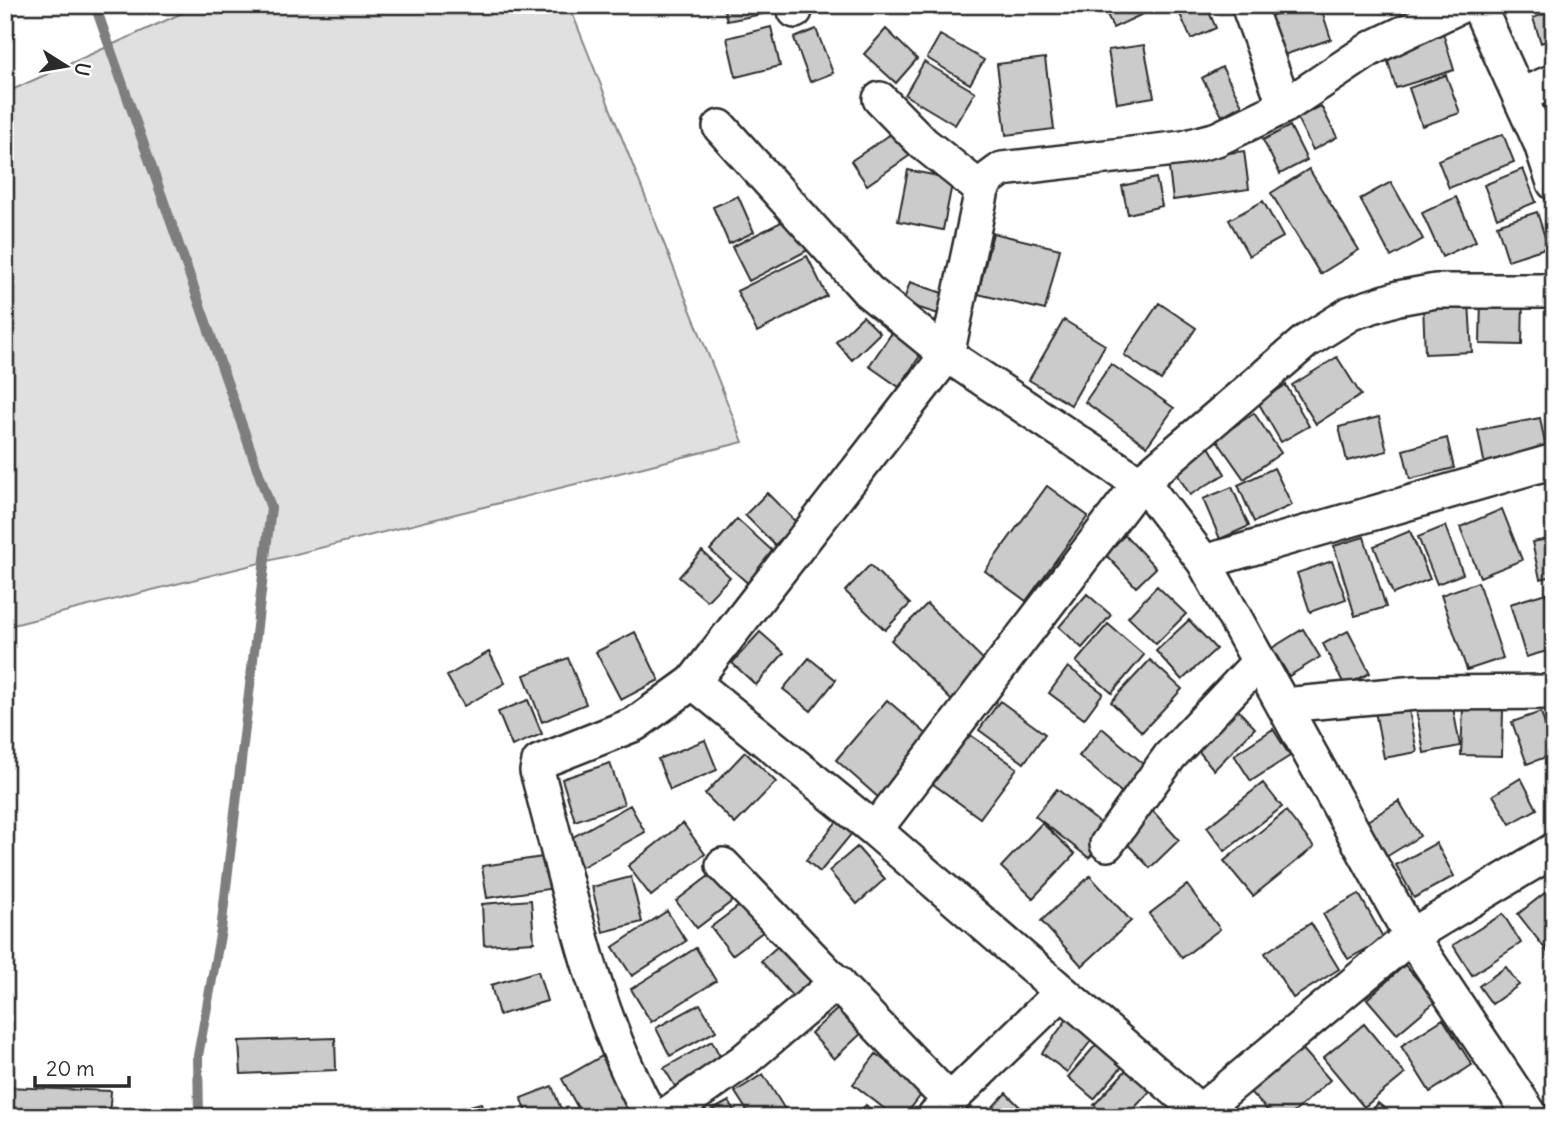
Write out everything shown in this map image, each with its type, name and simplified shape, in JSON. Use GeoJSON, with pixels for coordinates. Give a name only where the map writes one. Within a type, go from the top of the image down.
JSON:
{"type":"FeatureCollection","features":[{"type":"Feature","properties":{"kind":"street"},"geometry":{"type":"LineString","coordinates":[[1248,5],[1285,106]]}},
{"type":"Feature","properties":{"kind":"street"},"geometry":{"type":"LineString","coordinates":[[651,1117],[612,1034],[597,993],[537,767],[542,760],[635,724],[693,682],[947,355],[982,190],[987,180],[1002,169],[1183,148],[1250,125],[1285,106],[1372,48],[1462,5]]}},
{"type":"Feature","properties":{"kind":"street"},"geometry":{"type":"LineString","coordinates":[[1478,5],[1541,144],[1554,183]]}},
{"type":"Feature","properties":{"kind":"street"},"geometry":{"type":"LineString","coordinates":[[1519,96],[1554,81]]}},
{"type":"Feature","properties":{"kind":"street"},"geometry":{"type":"LineString","coordinates":[[880,99],[923,143],[982,190]]}},
{"type":"Feature","properties":{"kind":"street"},"geometry":{"type":"LineString","coordinates":[[720,127],[868,291],[947,355],[1148,489],[1204,562],[1410,936],[1533,1117],[1554,1101]]}},
{"type":"Feature","properties":{"kind":"street"},"geometry":{"type":"LineString","coordinates":[[875,830],[1140,483],[1305,342],[1351,313],[1398,298],[1436,290],[1554,291]]}},
{"type":"Feature","properties":{"kind":"street"},"geometry":{"type":"LineString","coordinates":[[1204,562],[1554,461]]}},
{"type":"Feature","properties":{"kind":"street"},"geometry":{"type":"LineString","coordinates":[[1107,844],[1170,756],[1259,662]]}},
{"type":"Feature","properties":{"kind":"street"},"geometry":{"type":"LineString","coordinates":[[693,682],[875,830],[1195,1107],[1203,1108],[1410,936],[1554,850]]}},
{"type":"Feature","properties":{"kind":"street"},"geometry":{"type":"LineString","coordinates":[[1283,705],[1416,693],[1554,692]]}},
{"type":"Feature","properties":{"kind":"street"},"geometry":{"type":"LineString","coordinates":[[723,865],[837,982],[942,1109],[1061,993]]}},
{"type":"Feature","properties":{"kind":"street"},"geometry":{"type":"LineString","coordinates":[[663,1117],[742,1062],[837,982]]}},
{"type":"Feature","properties":{"kind":"shaded area"},"geometry":{"type":"Polygon","coordinates":[[[200,5],[569,5],[743,442],[5,627],[5,93],[200,5]]]}},
{"type":"Feature","properties":{"kind":"building"},"geometry":{"type":"Polygon","coordinates":[[[723,5],[775,5],[777,11],[727,21],[723,5]]]}},
{"type":"Feature","properties":{"kind":"building"},"geometry":{"type":"Polygon","coordinates":[[[1103,5],[1162,5],[1113,28],[1103,5]]]}},
{"type":"Feature","properties":{"kind":"building"},"geometry":{"type":"Polygon","coordinates":[[[1176,5],[1206,5],[1216,28],[1191,39],[1176,5]]]}},
{"type":"Feature","properties":{"kind":"building"},"geometry":{"type":"Polygon","coordinates":[[[1301,5],[1320,5],[1331,39],[1281,56],[1267,17],[1301,5]]]}},
{"type":"Feature","properties":{"kind":"building"},"geometry":{"type":"Polygon","coordinates":[[[1554,10],[1554,38],[1541,43],[1533,18],[1554,10]]]}},
{"type":"Feature","properties":{"kind":"building"},"geometry":{"type":"Polygon","coordinates":[[[1441,26],[1454,70],[1396,88],[1383,45],[1441,26]]]}},
{"type":"Feature","properties":{"kind":"building"},"geometry":{"type":"Polygon","coordinates":[[[771,27],[780,66],[736,77],[727,38],[771,27]]]}},
{"type":"Feature","properties":{"kind":"building"},"geometry":{"type":"Polygon","coordinates":[[[816,29],[833,73],[810,82],[794,38],[816,29]]]}},
{"type":"Feature","properties":{"kind":"building"},"geometry":{"type":"Polygon","coordinates":[[[886,29],[917,59],[896,83],[864,54],[886,29]]]}},
{"type":"Feature","properties":{"kind":"building"},"geometry":{"type":"Polygon","coordinates":[[[940,35],[984,60],[970,84],[927,58],[940,35]]]}},
{"type":"Feature","properties":{"kind":"building"},"geometry":{"type":"Polygon","coordinates":[[[1144,45],[1154,97],[1117,103],[1108,50],[1144,45]]]}},
{"type":"Feature","properties":{"kind":"building"},"geometry":{"type":"Polygon","coordinates":[[[1045,58],[1054,129],[1006,135],[997,64],[1045,58]]]}},
{"type":"Feature","properties":{"kind":"building"},"geometry":{"type":"Polygon","coordinates":[[[924,62],[975,92],[955,125],[905,95],[924,62]]]}},
{"type":"Feature","properties":{"kind":"building"},"geometry":{"type":"Polygon","coordinates":[[[1222,67],[1242,105],[1222,116],[1202,78],[1222,67]]]}},
{"type":"Feature","properties":{"kind":"building"},"geometry":{"type":"Polygon","coordinates":[[[1446,75],[1460,113],[1422,126],[1409,88],[1446,75]]]}},
{"type":"Feature","properties":{"kind":"building"},"geometry":{"type":"Polygon","coordinates":[[[1321,106],[1337,137],[1313,150],[1297,118],[1321,106]]]}},
{"type":"Feature","properties":{"kind":"building"},"geometry":{"type":"Polygon","coordinates":[[[1290,126],[1307,160],[1280,174],[1263,140],[1290,126]]]}},
{"type":"Feature","properties":{"kind":"building"},"geometry":{"type":"Polygon","coordinates":[[[894,132],[909,156],[867,185],[851,161],[894,132]]]}},
{"type":"Feature","properties":{"kind":"building"},"geometry":{"type":"Polygon","coordinates":[[[1503,134],[1514,162],[1449,188],[1438,160],[1503,134]]]}},
{"type":"Feature","properties":{"kind":"building"},"geometry":{"type":"Polygon","coordinates":[[[1244,151],[1249,189],[1173,200],[1168,161],[1244,151]]]}},
{"type":"Feature","properties":{"kind":"building"},"geometry":{"type":"Polygon","coordinates":[[[1309,169],[1359,250],[1320,274],[1271,193],[1309,169]]]}},
{"type":"Feature","properties":{"kind":"building"},"geometry":{"type":"Polygon","coordinates":[[[1523,169],[1536,202],[1497,218],[1484,185],[1523,169]]]}},
{"type":"Feature","properties":{"kind":"building"},"geometry":{"type":"Polygon","coordinates":[[[908,170],[953,179],[943,230],[898,221],[908,170]]]}},
{"type":"Feature","properties":{"kind":"building"},"geometry":{"type":"Polygon","coordinates":[[[1156,178],[1162,206],[1128,214],[1122,186],[1156,178]]]}},
{"type":"Feature","properties":{"kind":"building"},"geometry":{"type":"Polygon","coordinates":[[[1391,182],[1423,239],[1391,257],[1360,199],[1391,182]]]}},
{"type":"Feature","properties":{"kind":"building"},"geometry":{"type":"Polygon","coordinates":[[[738,196],[754,232],[729,244],[713,207],[738,196]]]}},
{"type":"Feature","properties":{"kind":"building"},"geometry":{"type":"Polygon","coordinates":[[[1456,197],[1476,241],[1442,257],[1422,213],[1456,197]]]}},
{"type":"Feature","properties":{"kind":"building"},"geometry":{"type":"Polygon","coordinates":[[[1263,201],[1283,237],[1249,256],[1229,220],[1263,201]]]}},
{"type":"Feature","properties":{"kind":"building"},"geometry":{"type":"Polygon","coordinates":[[[1537,212],[1548,247],[1508,260],[1497,225],[1537,212]]]}},
{"type":"Feature","properties":{"kind":"building"},"geometry":{"type":"Polygon","coordinates":[[[791,217],[808,250],[749,281],[732,247],[791,217]]]}},
{"type":"Feature","properties":{"kind":"building"},"geometry":{"type":"Polygon","coordinates":[[[993,233],[1060,249],[1045,310],[978,294],[993,233]]]}},
{"type":"Feature","properties":{"kind":"building"},"geometry":{"type":"Polygon","coordinates":[[[807,256],[827,296],[757,332],[737,291],[807,256]]]}},
{"type":"Feature","properties":{"kind":"building"},"geometry":{"type":"Polygon","coordinates":[[[910,282],[951,296],[945,316],[903,303],[910,282]]]}},
{"type":"Feature","properties":{"kind":"building"},"geometry":{"type":"Polygon","coordinates":[[[1481,297],[1523,298],[1522,345],[1480,344],[1481,297]]]}},
{"type":"Feature","properties":{"kind":"building"},"geometry":{"type":"Polygon","coordinates":[[[1469,302],[1472,352],[1425,354],[1423,304],[1469,302]]]}},
{"type":"Feature","properties":{"kind":"building"},"geometry":{"type":"Polygon","coordinates":[[[1159,303],[1196,328],[1161,380],[1124,355],[1159,303]]]}},
{"type":"Feature","properties":{"kind":"building"},"geometry":{"type":"Polygon","coordinates":[[[863,316],[880,333],[852,360],[836,342],[863,316]]]}},
{"type":"Feature","properties":{"kind":"building"},"geometry":{"type":"Polygon","coordinates":[[[1064,320],[1105,345],[1071,405],[1029,380],[1064,320]]]}},
{"type":"Feature","properties":{"kind":"building"},"geometry":{"type":"Polygon","coordinates":[[[894,330],[924,350],[899,387],[869,366],[894,330]]]}},
{"type":"Feature","properties":{"kind":"building"},"geometry":{"type":"Polygon","coordinates":[[[1337,357],[1361,395],[1316,424],[1292,385],[1337,357]]]}},
{"type":"Feature","properties":{"kind":"building"},"geometry":{"type":"Polygon","coordinates":[[[1111,364],[1174,408],[1147,446],[1085,402],[1111,364]]]}},
{"type":"Feature","properties":{"kind":"building"},"geometry":{"type":"Polygon","coordinates":[[[1286,385],[1309,426],[1281,442],[1258,402],[1286,385]]]}},
{"type":"Feature","properties":{"kind":"building"},"geometry":{"type":"Polygon","coordinates":[[[1254,413],[1281,453],[1244,479],[1216,439],[1254,413]]]}},
{"type":"Feature","properties":{"kind":"building"},"geometry":{"type":"Polygon","coordinates":[[[1379,417],[1387,451],[1347,461],[1339,427],[1379,417]]]}},
{"type":"Feature","properties":{"kind":"building"},"geometry":{"type":"Polygon","coordinates":[[[1540,418],[1547,454],[1485,466],[1478,430],[1540,418]]]}},
{"type":"Feature","properties":{"kind":"building"},"geometry":{"type":"Polygon","coordinates":[[[1447,438],[1454,468],[1410,479],[1403,450],[1447,438]]]}},
{"type":"Feature","properties":{"kind":"building"},"geometry":{"type":"Polygon","coordinates":[[[1208,445],[1225,474],[1190,495],[1173,467],[1208,445]]]}},
{"type":"Feature","properties":{"kind":"building"},"geometry":{"type":"Polygon","coordinates":[[[1274,468],[1292,505],[1254,522],[1238,485],[1274,468]]]}},
{"type":"Feature","properties":{"kind":"building"},"geometry":{"type":"Polygon","coordinates":[[[1047,486],[1088,516],[1026,601],[985,571],[1047,486]]]}},
{"type":"Feature","properties":{"kind":"building"},"geometry":{"type":"Polygon","coordinates":[[[1232,487],[1249,526],[1220,539],[1203,499],[1232,487]]]}},
{"type":"Feature","properties":{"kind":"building"},"geometry":{"type":"Polygon","coordinates":[[[767,493],[797,523],[775,545],[745,515],[767,493]]]}},
{"type":"Feature","properties":{"kind":"building"},"geometry":{"type":"Polygon","coordinates":[[[1502,509],[1522,560],[1480,577],[1460,527],[1502,509]]]}},
{"type":"Feature","properties":{"kind":"building"},"geometry":{"type":"Polygon","coordinates":[[[737,519],[777,555],[751,586],[710,550],[737,519]]]}},
{"type":"Feature","properties":{"kind":"building"},"geometry":{"type":"Polygon","coordinates":[[[1445,526],[1463,574],[1437,584],[1418,537],[1445,526]]]}},
{"type":"Feature","properties":{"kind":"building"},"geometry":{"type":"Polygon","coordinates":[[[1410,531],[1430,579],[1393,594],[1374,546],[1410,531]]]}},
{"type":"Feature","properties":{"kind":"building"},"geometry":{"type":"Polygon","coordinates":[[[1125,535],[1156,568],[1136,587],[1105,554],[1125,535]]]}},
{"type":"Feature","properties":{"kind":"building"},"geometry":{"type":"Polygon","coordinates":[[[1364,537],[1386,607],[1355,616],[1334,546],[1364,537]]]}},
{"type":"Feature","properties":{"kind":"building"},"geometry":{"type":"Polygon","coordinates":[[[1554,538],[1554,576],[1540,579],[1532,542],[1554,538]]]}},
{"type":"Feature","properties":{"kind":"building"},"geometry":{"type":"Polygon","coordinates":[[[702,551],[730,577],[707,601],[679,577],[702,551]]]}},
{"type":"Feature","properties":{"kind":"building"},"geometry":{"type":"Polygon","coordinates":[[[1332,561],[1346,599],[1310,612],[1297,573],[1332,561]]]}},
{"type":"Feature","properties":{"kind":"building"},"geometry":{"type":"Polygon","coordinates":[[[870,565],[910,604],[885,630],[845,591],[870,565]]]}},
{"type":"Feature","properties":{"kind":"building"},"geometry":{"type":"Polygon","coordinates":[[[1478,582],[1503,658],[1467,670],[1441,595],[1478,582]]]}},
{"type":"Feature","properties":{"kind":"building"},"geometry":{"type":"Polygon","coordinates":[[[1157,586],[1186,614],[1156,644],[1128,617],[1157,586]]]}},
{"type":"Feature","properties":{"kind":"building"},"geometry":{"type":"Polygon","coordinates":[[[1546,593],[1554,618],[1554,649],[1526,657],[1510,604],[1546,593]]]}},
{"type":"Feature","properties":{"kind":"building"},"geometry":{"type":"Polygon","coordinates":[[[1087,594],[1111,615],[1082,648],[1059,627],[1087,594]]]}},
{"type":"Feature","properties":{"kind":"building"},"geometry":{"type":"Polygon","coordinates":[[[927,604],[991,667],[955,704],[891,640],[927,604]]]}},
{"type":"Feature","properties":{"kind":"building"},"geometry":{"type":"Polygon","coordinates":[[[1189,620],[1216,649],[1182,680],[1156,651],[1189,620]]]}},
{"type":"Feature","properties":{"kind":"building"},"geometry":{"type":"Polygon","coordinates":[[[1108,624],[1144,655],[1112,693],[1076,662],[1108,624]]]}},
{"type":"Feature","properties":{"kind":"building"},"geometry":{"type":"Polygon","coordinates":[[[1303,629],[1320,657],[1289,676],[1272,648],[1303,629]]]}},
{"type":"Feature","properties":{"kind":"building"},"geometry":{"type":"Polygon","coordinates":[[[1348,631],[1370,673],[1345,686],[1323,644],[1348,631]]]}},
{"type":"Feature","properties":{"kind":"building"},"geometry":{"type":"Polygon","coordinates":[[[635,632],[659,680],[621,700],[596,652],[635,632]]]}},
{"type":"Feature","properties":{"kind":"building"},"geometry":{"type":"Polygon","coordinates":[[[760,632],[784,653],[756,685],[732,663],[760,632]]]}},
{"type":"Feature","properties":{"kind":"building"},"geometry":{"type":"Polygon","coordinates":[[[489,652],[505,683],[464,706],[447,676],[489,652]]]}},
{"type":"Feature","properties":{"kind":"building"},"geometry":{"type":"Polygon","coordinates":[[[568,658],[586,704],[542,722],[524,675],[568,658]]]}},
{"type":"Feature","properties":{"kind":"building"},"geometry":{"type":"Polygon","coordinates":[[[809,658],[836,680],[811,711],[783,689],[809,658]]]}},
{"type":"Feature","properties":{"kind":"building"},"geometry":{"type":"Polygon","coordinates":[[[1150,660],[1182,689],[1142,732],[1111,702],[1150,660]]]}},
{"type":"Feature","properties":{"kind":"building"},"geometry":{"type":"Polygon","coordinates":[[[1068,667],[1103,693],[1084,719],[1049,693],[1068,667]]]}},
{"type":"Feature","properties":{"kind":"building"},"geometry":{"type":"Polygon","coordinates":[[[528,700],[542,734],[512,746],[498,712],[528,700]]]}},
{"type":"Feature","properties":{"kind":"building"},"geometry":{"type":"Polygon","coordinates":[[[887,700],[930,737],[879,798],[836,760],[887,700]]]}},
{"type":"Feature","properties":{"kind":"building"},"geometry":{"type":"Polygon","coordinates":[[[1000,701],[1045,734],[1024,763],[979,730],[1000,701]]]}},
{"type":"Feature","properties":{"kind":"building"},"geometry":{"type":"Polygon","coordinates":[[[1452,702],[1460,746],[1424,753],[1416,709],[1452,702]]]}},
{"type":"Feature","properties":{"kind":"building"},"geometry":{"type":"Polygon","coordinates":[[[1408,705],[1417,752],[1384,758],[1375,711],[1408,705]]]}},
{"type":"Feature","properties":{"kind":"building"},"geometry":{"type":"Polygon","coordinates":[[[1234,706],[1255,728],[1214,770],[1192,743],[1234,706]]]}},
{"type":"Feature","properties":{"kind":"building"},"geometry":{"type":"Polygon","coordinates":[[[1463,708],[1503,709],[1502,756],[1461,755],[1463,708]]]}},
{"type":"Feature","properties":{"kind":"building"},"geometry":{"type":"Polygon","coordinates":[[[1541,712],[1554,754],[1527,764],[1512,722],[1541,712]]]}},
{"type":"Feature","properties":{"kind":"building"},"geometry":{"type":"Polygon","coordinates":[[[1102,728],[1146,766],[1122,793],[1079,756],[1102,728]]]}},
{"type":"Feature","properties":{"kind":"building"},"geometry":{"type":"Polygon","coordinates":[[[1273,729],[1290,756],[1251,781],[1234,755],[1273,729]]]}},
{"type":"Feature","properties":{"kind":"building"},"geometry":{"type":"Polygon","coordinates":[[[969,734],[1017,768],[980,818],[933,784],[969,734]]]}},
{"type":"Feature","properties":{"kind":"building"},"geometry":{"type":"Polygon","coordinates":[[[705,740],[717,770],[670,790],[658,759],[705,740]]]}},
{"type":"Feature","properties":{"kind":"building"},"geometry":{"type":"Polygon","coordinates":[[[745,752],[776,782],[735,824],[705,794],[745,752]]]}},
{"type":"Feature","properties":{"kind":"building"},"geometry":{"type":"Polygon","coordinates":[[[610,763],[624,804],[575,821],[562,779],[610,763]]]}},
{"type":"Feature","properties":{"kind":"building"},"geometry":{"type":"Polygon","coordinates":[[[1521,778],[1537,809],[1510,824],[1493,795],[1521,778]]]}},
{"type":"Feature","properties":{"kind":"building"},"geometry":{"type":"Polygon","coordinates":[[[1263,783],[1282,807],[1225,851],[1207,827],[1263,783]]]}},
{"type":"Feature","properties":{"kind":"building"},"geometry":{"type":"Polygon","coordinates":[[[1057,789],[1110,831],[1089,858],[1035,816],[1057,789]]]}},
{"type":"Feature","properties":{"kind":"building"},"geometry":{"type":"Polygon","coordinates":[[[1399,801],[1420,836],[1386,857],[1364,823],[1399,801]]]}},
{"type":"Feature","properties":{"kind":"building"},"geometry":{"type":"Polygon","coordinates":[[[630,805],[645,832],[582,867],[568,840],[630,805]]]}},
{"type":"Feature","properties":{"kind":"building"},"geometry":{"type":"Polygon","coordinates":[[[1151,809],[1179,840],[1150,868],[1121,837],[1151,809]]]}},
{"type":"Feature","properties":{"kind":"building"},"geometry":{"type":"Polygon","coordinates":[[[1286,811],[1314,847],[1253,896],[1224,861],[1286,811]]]}},
{"type":"Feature","properties":{"kind":"building"},"geometry":{"type":"Polygon","coordinates":[[[838,820],[853,832],[820,872],[806,860],[838,820]]]}},
{"type":"Feature","properties":{"kind":"building"},"geometry":{"type":"Polygon","coordinates":[[[683,823],[705,854],[651,896],[628,866],[683,823]]]}},
{"type":"Feature","properties":{"kind":"building"},"geometry":{"type":"Polygon","coordinates":[[[1042,823],[1075,854],[1033,898],[1001,867],[1042,823]]]}},
{"type":"Feature","properties":{"kind":"building"},"geometry":{"type":"Polygon","coordinates":[[[1436,843],[1454,876],[1414,898],[1396,865],[1436,843]]]}},
{"type":"Feature","properties":{"kind":"building"},"geometry":{"type":"Polygon","coordinates":[[[857,847],[885,879],[857,904],[829,871],[857,847]]]}},
{"type":"Feature","properties":{"kind":"building"},"geometry":{"type":"Polygon","coordinates":[[[550,856],[555,888],[487,898],[482,866],[550,856]]]}},
{"type":"Feature","properties":{"kind":"building"},"geometry":{"type":"Polygon","coordinates":[[[718,869],[739,896],[697,928],[676,901],[718,869]]]}},
{"type":"Feature","properties":{"kind":"building"},"geometry":{"type":"Polygon","coordinates":[[[1090,876],[1131,921],[1082,966],[1041,921],[1090,876]]]}},
{"type":"Feature","properties":{"kind":"building"},"geometry":{"type":"Polygon","coordinates":[[[631,877],[642,922],[603,932],[592,887],[631,877]]]}},
{"type":"Feature","properties":{"kind":"building"},"geometry":{"type":"Polygon","coordinates":[[[1187,885],[1220,929],[1182,958],[1149,914],[1187,885]]]}},
{"type":"Feature","properties":{"kind":"building"},"geometry":{"type":"Polygon","coordinates":[[[1550,889],[1554,894],[1554,952],[1550,955],[1518,914],[1550,889]]]}},
{"type":"Feature","properties":{"kind":"building"},"geometry":{"type":"Polygon","coordinates":[[[1359,894],[1384,939],[1348,959],[1323,914],[1359,894]]]}},
{"type":"Feature","properties":{"kind":"building"},"geometry":{"type":"Polygon","coordinates":[[[751,897],[772,925],[732,955],[711,927],[751,897]]]}},
{"type":"Feature","properties":{"kind":"building"},"geometry":{"type":"Polygon","coordinates":[[[531,900],[534,942],[484,945],[482,904],[531,900]]]}},
{"type":"Feature","properties":{"kind":"building"},"geometry":{"type":"Polygon","coordinates":[[[667,911],[686,941],[632,976],[613,947],[667,911]]]}},
{"type":"Feature","properties":{"kind":"building"},"geometry":{"type":"Polygon","coordinates":[[[1503,914],[1521,943],[1472,975],[1453,945],[1503,914]]]}},
{"type":"Feature","properties":{"kind":"building"},"geometry":{"type":"Polygon","coordinates":[[[1311,923],[1339,969],[1293,998],[1265,953],[1311,923]]]}},
{"type":"Feature","properties":{"kind":"building"},"geometry":{"type":"Polygon","coordinates":[[[787,938],[818,974],[793,997],[761,961],[787,938]]]}},
{"type":"Feature","properties":{"kind":"building"},"geometry":{"type":"Polygon","coordinates":[[[696,948],[716,981],[651,1022],[631,989],[696,948]]]}},
{"type":"Feature","properties":{"kind":"building"},"geometry":{"type":"Polygon","coordinates":[[[1405,965],[1436,1001],[1397,1034],[1367,999],[1405,965]]]}},
{"type":"Feature","properties":{"kind":"building"},"geometry":{"type":"Polygon","coordinates":[[[1506,967],[1519,985],[1492,1004],[1479,986],[1506,967]]]}},
{"type":"Feature","properties":{"kind":"building"},"geometry":{"type":"Polygon","coordinates":[[[538,971],[547,1001],[499,1015],[491,985],[538,971]]]}},
{"type":"Feature","properties":{"kind":"building"},"geometry":{"type":"Polygon","coordinates":[[[700,1004],[716,1031],[670,1056],[656,1028],[700,1004]]]}},
{"type":"Feature","properties":{"kind":"building"},"geometry":{"type":"Polygon","coordinates":[[[842,1005],[865,1030],[834,1059],[811,1033],[842,1005]]]}},
{"type":"Feature","properties":{"kind":"building"},"geometry":{"type":"Polygon","coordinates":[[[1068,1018],[1093,1038],[1067,1072],[1042,1053],[1068,1018]]]}},
{"type":"Feature","properties":{"kind":"building"},"geometry":{"type":"Polygon","coordinates":[[[1443,1019],[1472,1065],[1430,1092],[1401,1046],[1443,1019]]]}},
{"type":"Feature","properties":{"kind":"building"},"geometry":{"type":"Polygon","coordinates":[[[1364,1024],[1405,1074],[1364,1107],[1323,1058],[1364,1024]]]}},
{"type":"Feature","properties":{"kind":"building"},"geometry":{"type":"Polygon","coordinates":[[[335,1038],[336,1070],[241,1074],[239,1041],[335,1038]]]}},
{"type":"Feature","properties":{"kind":"building"},"geometry":{"type":"Polygon","coordinates":[[[1101,1039],[1126,1062],[1094,1099],[1068,1077],[1101,1039]]]}},
{"type":"Feature","properties":{"kind":"building"},"geometry":{"type":"Polygon","coordinates":[[[712,1041],[723,1062],[676,1088],[664,1068],[712,1041]]]}},
{"type":"Feature","properties":{"kind":"building"},"geometry":{"type":"Polygon","coordinates":[[[1300,1046],[1330,1080],[1289,1117],[1274,1117],[1250,1092],[1300,1046]]]}},
{"type":"Feature","properties":{"kind":"building"},"geometry":{"type":"Polygon","coordinates":[[[876,1054],[924,1091],[904,1117],[895,1117],[853,1084],[876,1054]]]}},
{"type":"Feature","properties":{"kind":"building"},"geometry":{"type":"Polygon","coordinates":[[[604,1055],[631,1106],[611,1117],[583,1117],[562,1079],[604,1055]]]}},
{"type":"Feature","properties":{"kind":"building"},"geometry":{"type":"Polygon","coordinates":[[[1128,1068],[1152,1089],[1126,1117],[1107,1117],[1094,1105],[1128,1068]]]}},
{"type":"Feature","properties":{"kind":"building"},"geometry":{"type":"Polygon","coordinates":[[[763,1074],[788,1117],[751,1117],[735,1092],[763,1074]]]}},
{"type":"Feature","properties":{"kind":"building"},"geometry":{"type":"Polygon","coordinates":[[[552,1086],[564,1117],[529,1117],[521,1098],[552,1086]]]}},
{"type":"Feature","properties":{"kind":"building"},"geometry":{"type":"Polygon","coordinates":[[[5,1087],[111,1091],[109,1117],[5,1117],[5,1087]]]}},
{"type":"Feature","properties":{"kind":"building"},"geometry":{"type":"Polygon","coordinates":[[[1006,1093],[1028,1115],[983,1117],[1006,1093]]]}},
{"type":"Feature","properties":{"kind":"building"},"geometry":{"type":"Polygon","coordinates":[[[729,1101],[737,1117],[700,1117],[729,1101]]]}},
{"type":"Feature","properties":{"kind":"building"},"geometry":{"type":"Polygon","coordinates":[[[481,1103],[484,1117],[462,1117],[459,1109],[481,1103]]]}},
{"type":"Feature","properties":{"kind":"building"},"geometry":{"type":"Polygon","coordinates":[[[1378,1103],[1395,1117],[1367,1117],[1378,1103]]]}},
{"type":"Feature","properties":{"kind":"building"},"geometry":{"type":"Polygon","coordinates":[[[866,1105],[878,1117],[854,1117],[866,1105]]]}},
{"type":"Feature","properties":{"kind":"waterway"},"geometry":{"type":"LineString","coordinates":[[95,5],[271,508],[221,930],[198,1056],[199,1117]]}}]}
